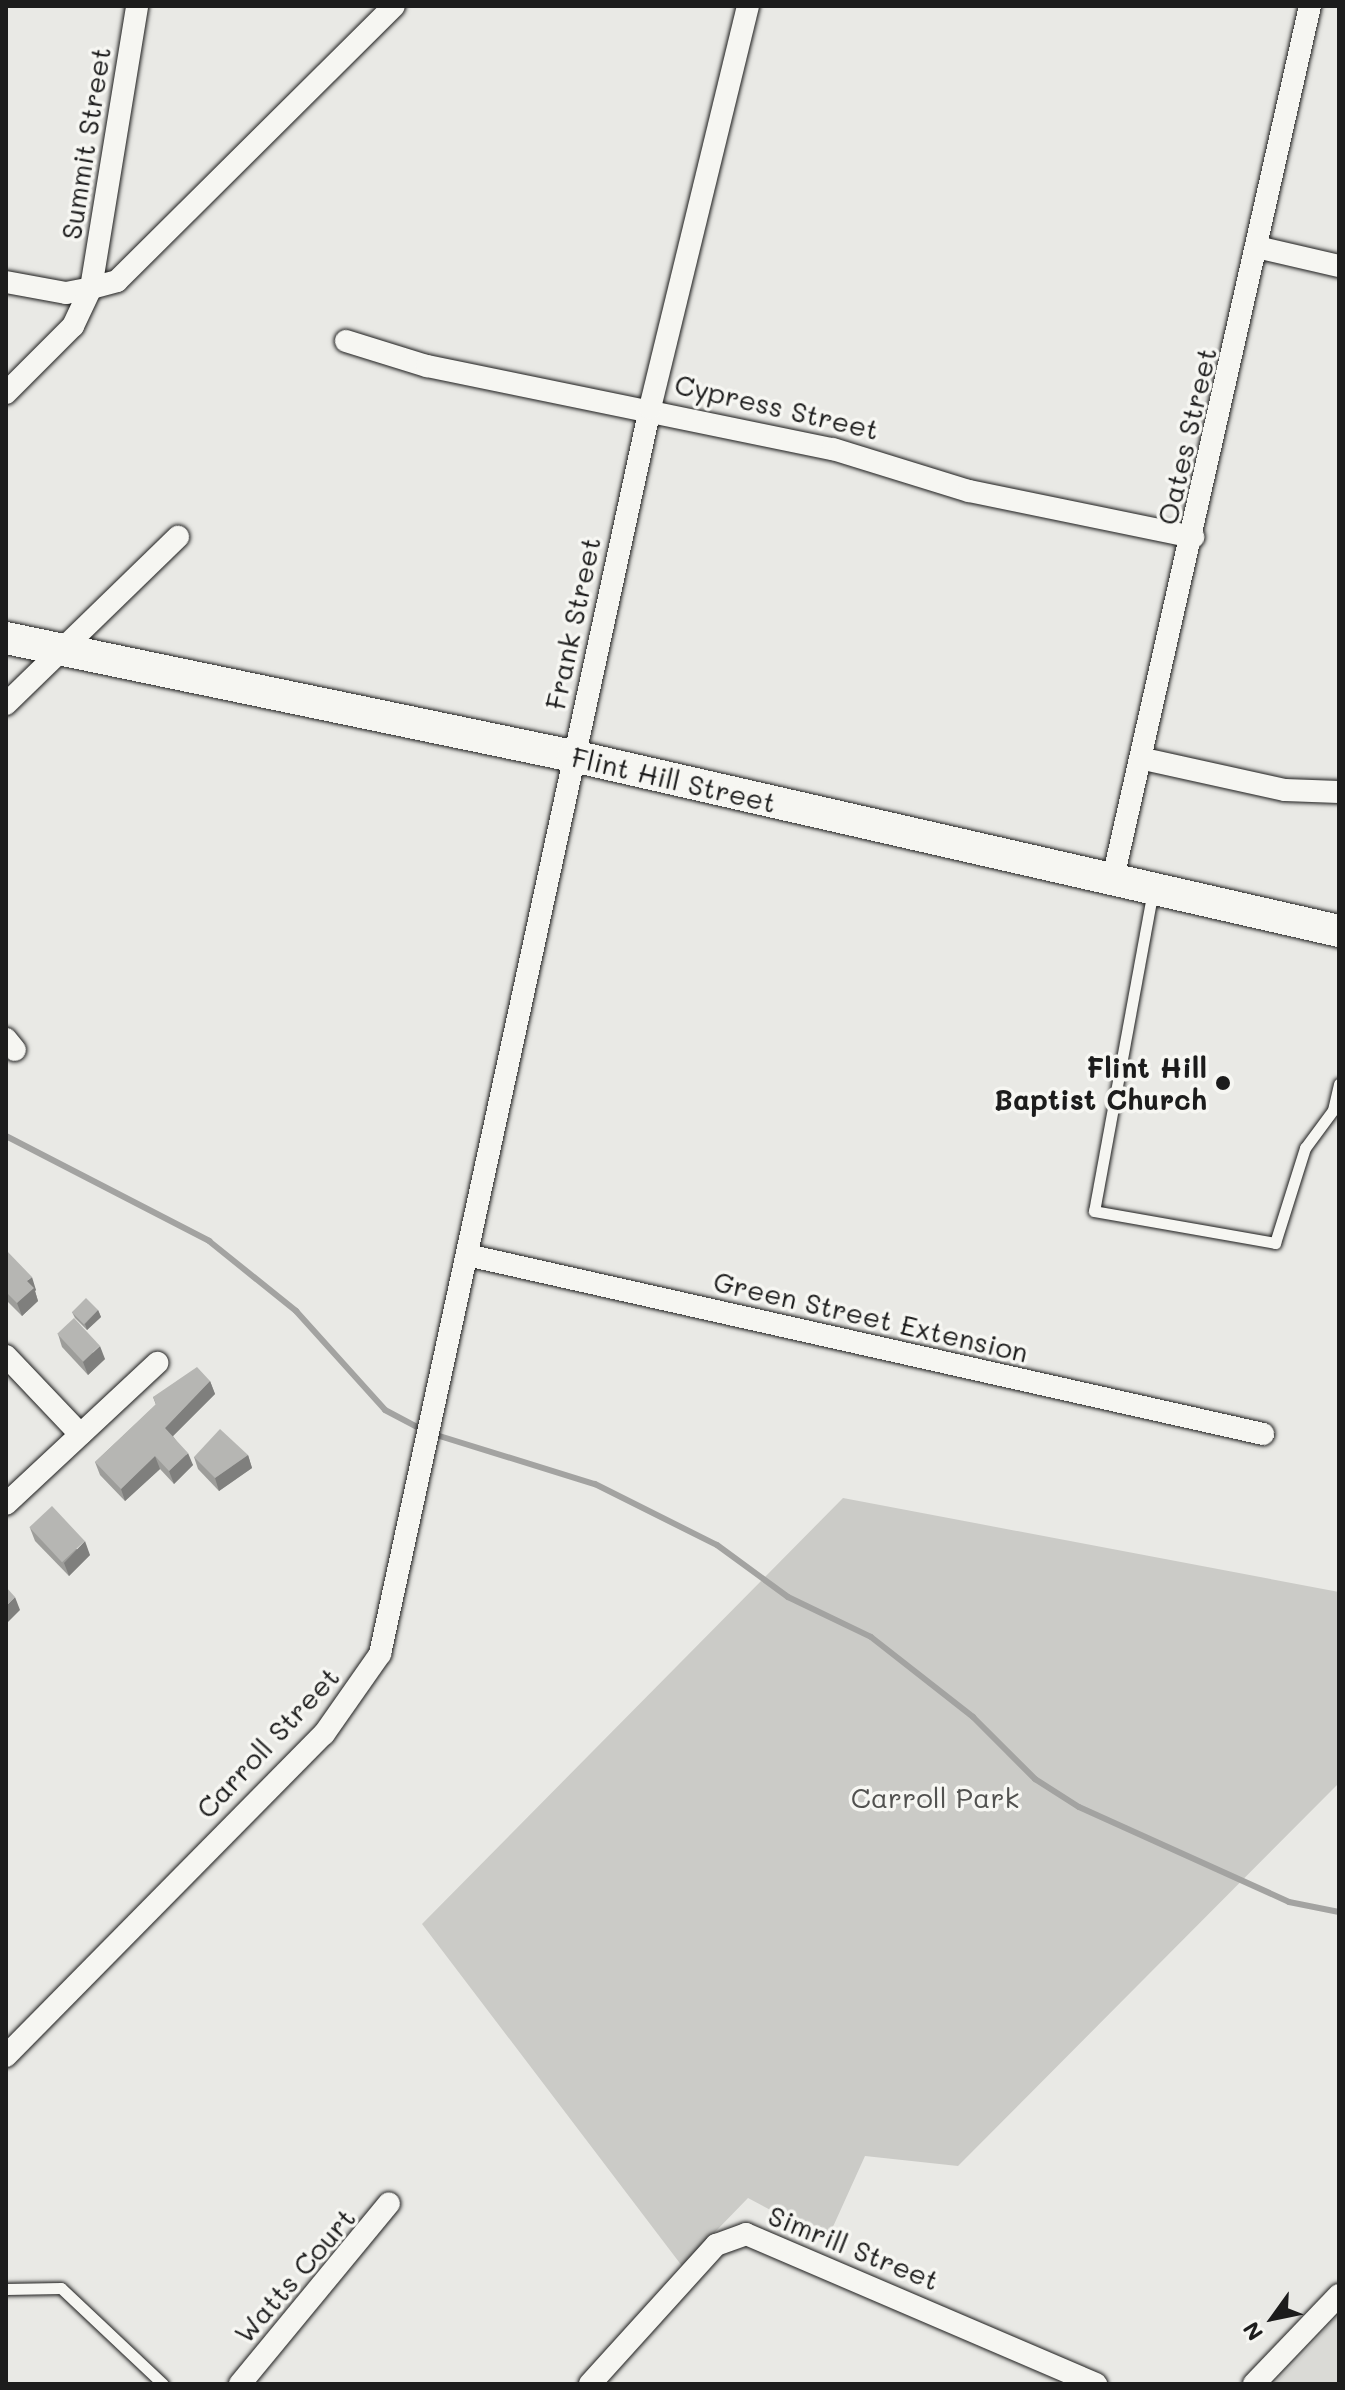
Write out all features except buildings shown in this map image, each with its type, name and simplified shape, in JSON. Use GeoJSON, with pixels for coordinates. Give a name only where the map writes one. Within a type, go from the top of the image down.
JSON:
{"type":"FeatureCollection","features":[{"type":"Feature","properties":{"kind":"street","name":"Summit Street"},"geometry":{"type":"LineString","coordinates":[[6,393],[73,326],[91,288],[137,6]]}},
{"type":"Feature","properties":{"kind":"street"},"geometry":{"type":"LineString","coordinates":[[6,282],[66,293],[117,281],[394,6]]}},
{"type":"Feature","properties":{"kind":"street","name":"Frank Street"},"geometry":{"type":"LineString","coordinates":[[467,1255],[650,408],[748,6]]}},
{"type":"Feature","properties":{"kind":"street","name":"Oates Street"},"geometry":{"type":"LineString","coordinates":[[1113,878],[1144,759],[1261,248],[1310,6]]}},
{"type":"Feature","properties":{"kind":"street"},"geometry":{"type":"LineString","coordinates":[[1261,248],[1339,266]]}},
{"type":"Feature","properties":{"kind":"street","name":"Cypress Street"},"geometry":{"type":"LineString","coordinates":[[346,341],[427,366],[650,408],[898,465],[969,491],[1193,537]]}},
{"type":"Feature","properties":{"kind":"street"},"geometry":{"type":"LineString","coordinates":[[6,704],[178,537]]}},
{"type":"Feature","properties":{"kind":"street","name":"Flint Hill Street"},"geometry":{"type":"LineString","coordinates":[[6,638],[64,646],[573,756],[1339,931]]}},
{"type":"Feature","properties":{"kind":"street"},"geometry":{"type":"LineString","coordinates":[[1144,759],[1285,790],[1339,792]]}},
{"type":"Feature","properties":{"kind":"street","name":"Carroll Street"},"geometry":{"type":"LineString","coordinates":[[6,2056],[324,1734],[367,1680],[380,1654],[467,1255]]}},
{"type":"Feature","properties":{"kind":"street","name":"Green Street Extension"},"geometry":{"type":"LineString","coordinates":[[467,1255],[1263,1434]]}},
{"type":"Feature","properties":{"kind":"street"},"geometry":{"type":"LineString","coordinates":[[6,1356],[80,1434]]}},
{"type":"Feature","properties":{"kind":"street"},"geometry":{"type":"LineString","coordinates":[[6,1504],[157,1363]]}},
{"type":"Feature","properties":{"kind":"street","name":"Watts Court"},"geometry":{"type":"LineString","coordinates":[[240,2384],[389,2203]]}},
{"type":"Feature","properties":{"kind":"street","name":"Simrill Street"},"geometry":{"type":"LineString","coordinates":[[590,2384],[716,2245],[746,2234],[1096,2384]]}},
{"type":"Feature","properties":{"kind":"street"},"geometry":{"type":"LineString","coordinates":[[1254,2384],[1339,2295]]}},
{"type":"Feature","properties":{"kind":"lane"},"geometry":{"type":"LineString","coordinates":[[1154,888],[1094,1211],[1275,1243],[1305,1148],[1333,1110],[1339,1084]]}},
{"type":"Feature","properties":{"kind":"lane"},"geometry":{"type":"LineString","coordinates":[[6,2289],[61,2288],[163,2384]]}},
{"type":"Feature","properties":{"kind":"shaded area"},"geometry":{"type":"Polygon","coordinates":[[[1339,2314],[1339,2384],[1274,2384],[1299,2359],[1339,2314]]]}},
{"type":"Feature","properties":{"kind":"green space","name":"Carroll Park"},"geometry":{"type":"Polygon","coordinates":[[[843,1498],[1339,1592],[1339,1783],[958,2166],[865,2156],[827,2240],[748,2198],[682,2266],[422,1924],[843,1498]]]}},
{"type":"Feature","properties":{"kind":"waterway"},"geometry":{"type":"LineString","coordinates":[[6,1136],[209,1241],[296,1311],[385,1410],[423,1430]]}},
{"type":"Feature","properties":{"kind":"waterway"},"geometry":{"type":"LineString","coordinates":[[433,1434],[595,1484],[717,1545],[788,1597],[871,1637],[973,1717],[1035,1779],[1079,1807],[1289,1902],[1339,1912]]}},
{"type":"Feature","properties":{"kind":"place","name":"Flint Hill Baptist Church"},"geometry":{"type":"Point","coordinates":[1223,1083]}}]}
